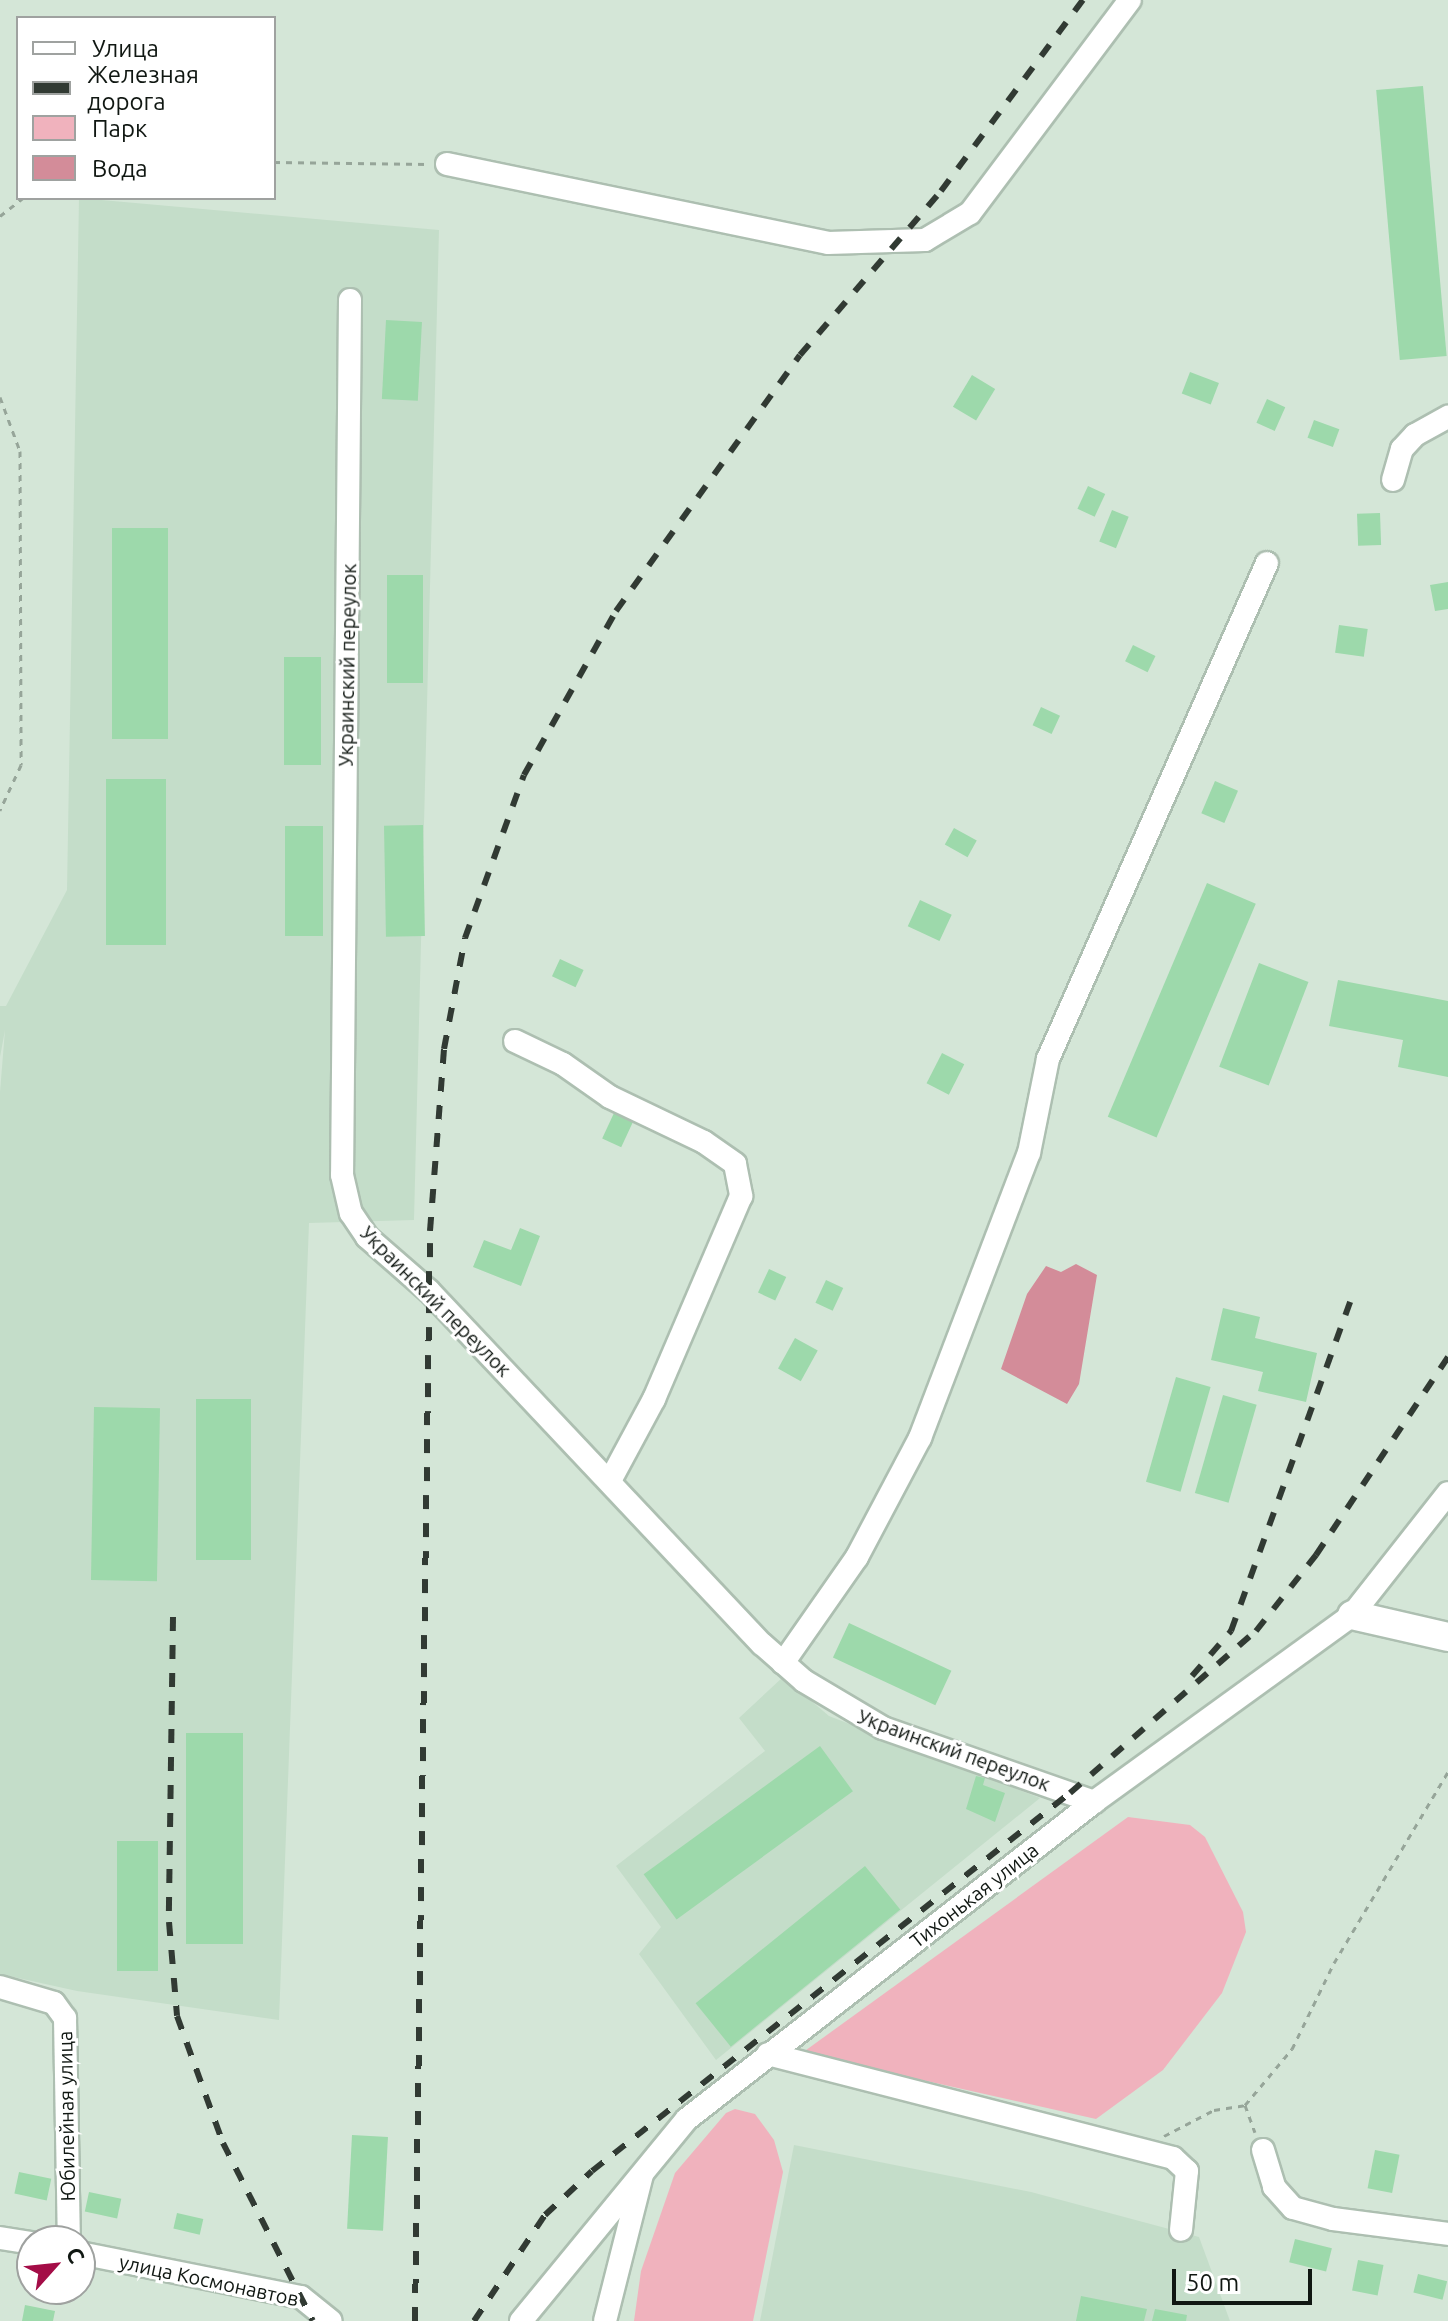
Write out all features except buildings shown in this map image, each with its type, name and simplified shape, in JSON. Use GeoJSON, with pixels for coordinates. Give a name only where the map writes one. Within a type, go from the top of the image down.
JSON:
{"type":"FeatureCollection","features":[{"type":"Feature","properties":{"kind":"main road"},"geometry":{"type":"LineString","coordinates":[[1352,1615],[1448,1637]]}},
{"type":"Feature","properties":{"kind":"street"},"geometry":{"type":"LineString","coordinates":[[447,164],[828,243],[925,240],[970,213],[1130,0]]}},
{"type":"Feature","properties":{"kind":"street","name":"Украинский переулок"},"geometry":{"type":"LineString","coordinates":[[350,300],[342,1175],[346,1194],[367,1237],[429,1291],[783,1663],[825,1697],[883,1728],[1094,1802]]}},
{"type":"Feature","properties":{"kind":"street"},"geometry":{"type":"LineString","coordinates":[[1393,480],[1402,449],[1448,417]]}},
{"type":"Feature","properties":{"kind":"street"},"geometry":{"type":"LineString","coordinates":[[783,1663],[857,1557],[920,1438],[1029,1153],[1048,1059],[1267,563]]}},
{"type":"Feature","properties":{"kind":"street"},"geometry":{"type":"LineString","coordinates":[[515,1041],[563,1064],[610,1097],[704,1142],[735,1164],[741,1196],[654,1399],[611,1479]]}},
{"type":"Feature","properties":{"kind":"street","name":"Тихонькая улица"},"geometry":{"type":"LineString","coordinates":[[521,2321],[644,2166],[687,2119],[1094,1802],[1352,1615],[1448,1493]]}},
{"type":"Feature","properties":{"kind":"street","name":"Юбилейная улица"},"geometry":{"type":"LineString","coordinates":[[0,1987],[54,2003],[65,2018],[69,2225]]}},
{"type":"Feature","properties":{"kind":"street"},"geometry":{"type":"LineString","coordinates":[[768,2054],[1173,2158],[1187,2171],[1181,2230]]}},
{"type":"Feature","properties":{"kind":"street"},"geometry":{"type":"LineString","coordinates":[[1263,2150],[1274,2187],[1293,2208],[1333,2219],[1448,2234]]}},
{"type":"Feature","properties":{"kind":"street"},"geometry":{"type":"LineString","coordinates":[[605,2321],[644,2166]]}},
{"type":"Feature","properties":{"kind":"street","name":"улица Космонавтов"},"geometry":{"type":"LineString","coordinates":[[96,2256],[301,2297],[331,2321]]}},
{"type":"Feature","properties":{"kind":"path"},"geometry":{"type":"LineString","coordinates":[[276,162],[447,164]]}},
{"type":"Feature","properties":{"kind":"path"},"geometry":{"type":"LineString","coordinates":[[0,216],[20,200]]}},
{"type":"Feature","properties":{"kind":"path"},"geometry":{"type":"LineString","coordinates":[[0,397],[20,451],[21,765],[0,810]]}},
{"type":"Feature","properties":{"kind":"path"},"geometry":{"type":"LineString","coordinates":[[1145,2149],[1214,2110],[1245,2105],[1292,2049],[1334,1963],[1448,1772]]}},
{"type":"Feature","properties":{"kind":"path"},"geometry":{"type":"LineString","coordinates":[[1245,2105],[1263,2150]]}},
{"type":"Feature","properties":{"kind":"shaded area"},"geometry":{"type":"Polygon","coordinates":[[[79,200],[439,230],[414,1220],[309,1223],[279,2020],[77,1991],[0,1974],[0,1092],[5,1030],[0,1057],[0,1006],[6,1006],[67,890],[79,200]]]}},
{"type":"Feature","properties":{"kind":"shaded area"},"geometry":{"type":"Polygon","coordinates":[[[783,1677],[829,1716],[1040,1798],[716,2060],[639,1954],[661,1927],[616,1866],[765,1751],[739,1718],[783,1677]]]}},
{"type":"Feature","properties":{"kind":"shaded area"},"geometry":{"type":"Polygon","coordinates":[[[794,2145],[1031,2192],[1199,2237],[1230,2321],[760,2321],[794,2145]]]}},
{"type":"Feature","properties":{"kind":"green space"},"geometry":{"type":"Polygon","coordinates":[[[1128,1817],[1190,1825],[1205,1837],[1243,1912],[1246,1932],[1222,1993],[1163,2070],[1096,2119],[802,2053],[1128,1817]]]}},
{"type":"Feature","properties":{"kind":"green space"},"geometry":{"type":"Polygon","coordinates":[[[735,2109],[755,2114],[774,2140],[783,2172],[753,2321],[634,2321],[641,2271],[675,2173],[726,2113],[735,2109]]]}},
{"type":"Feature","properties":{"kind":"water"},"geometry":{"type":"Polygon","coordinates":[[[1076,1264],[1097,1275],[1079,1384],[1067,1404],[1001,1369],[1027,1294],[1046,1266],[1061,1272],[1076,1264]]]}},
{"type":"Feature","properties":{"kind":"railway"},"geometry":{"type":"LineString","coordinates":[[415,2321],[430,1231],[444,1049],[465,938],[524,775],[616,611],[800,355],[941,191],[1083,0]]}},
{"type":"Feature","properties":{"kind":"railway"},"geometry":{"type":"LineString","coordinates":[[1192,1676],[1231,1631],[1351,1300]]}},
{"type":"Feature","properties":{"kind":"railway"},"geometry":{"type":"LineString","coordinates":[[474,2321],[545,2215],[592,2171],[1070,1793],[1256,1631],[1316,1555],[1448,1357]]}},
{"type":"Feature","properties":{"kind":"railway"},"geometry":{"type":"LineString","coordinates":[[173,1617],[169,1922],[177,2016],[223,2143],[313,2321]]}}]}
